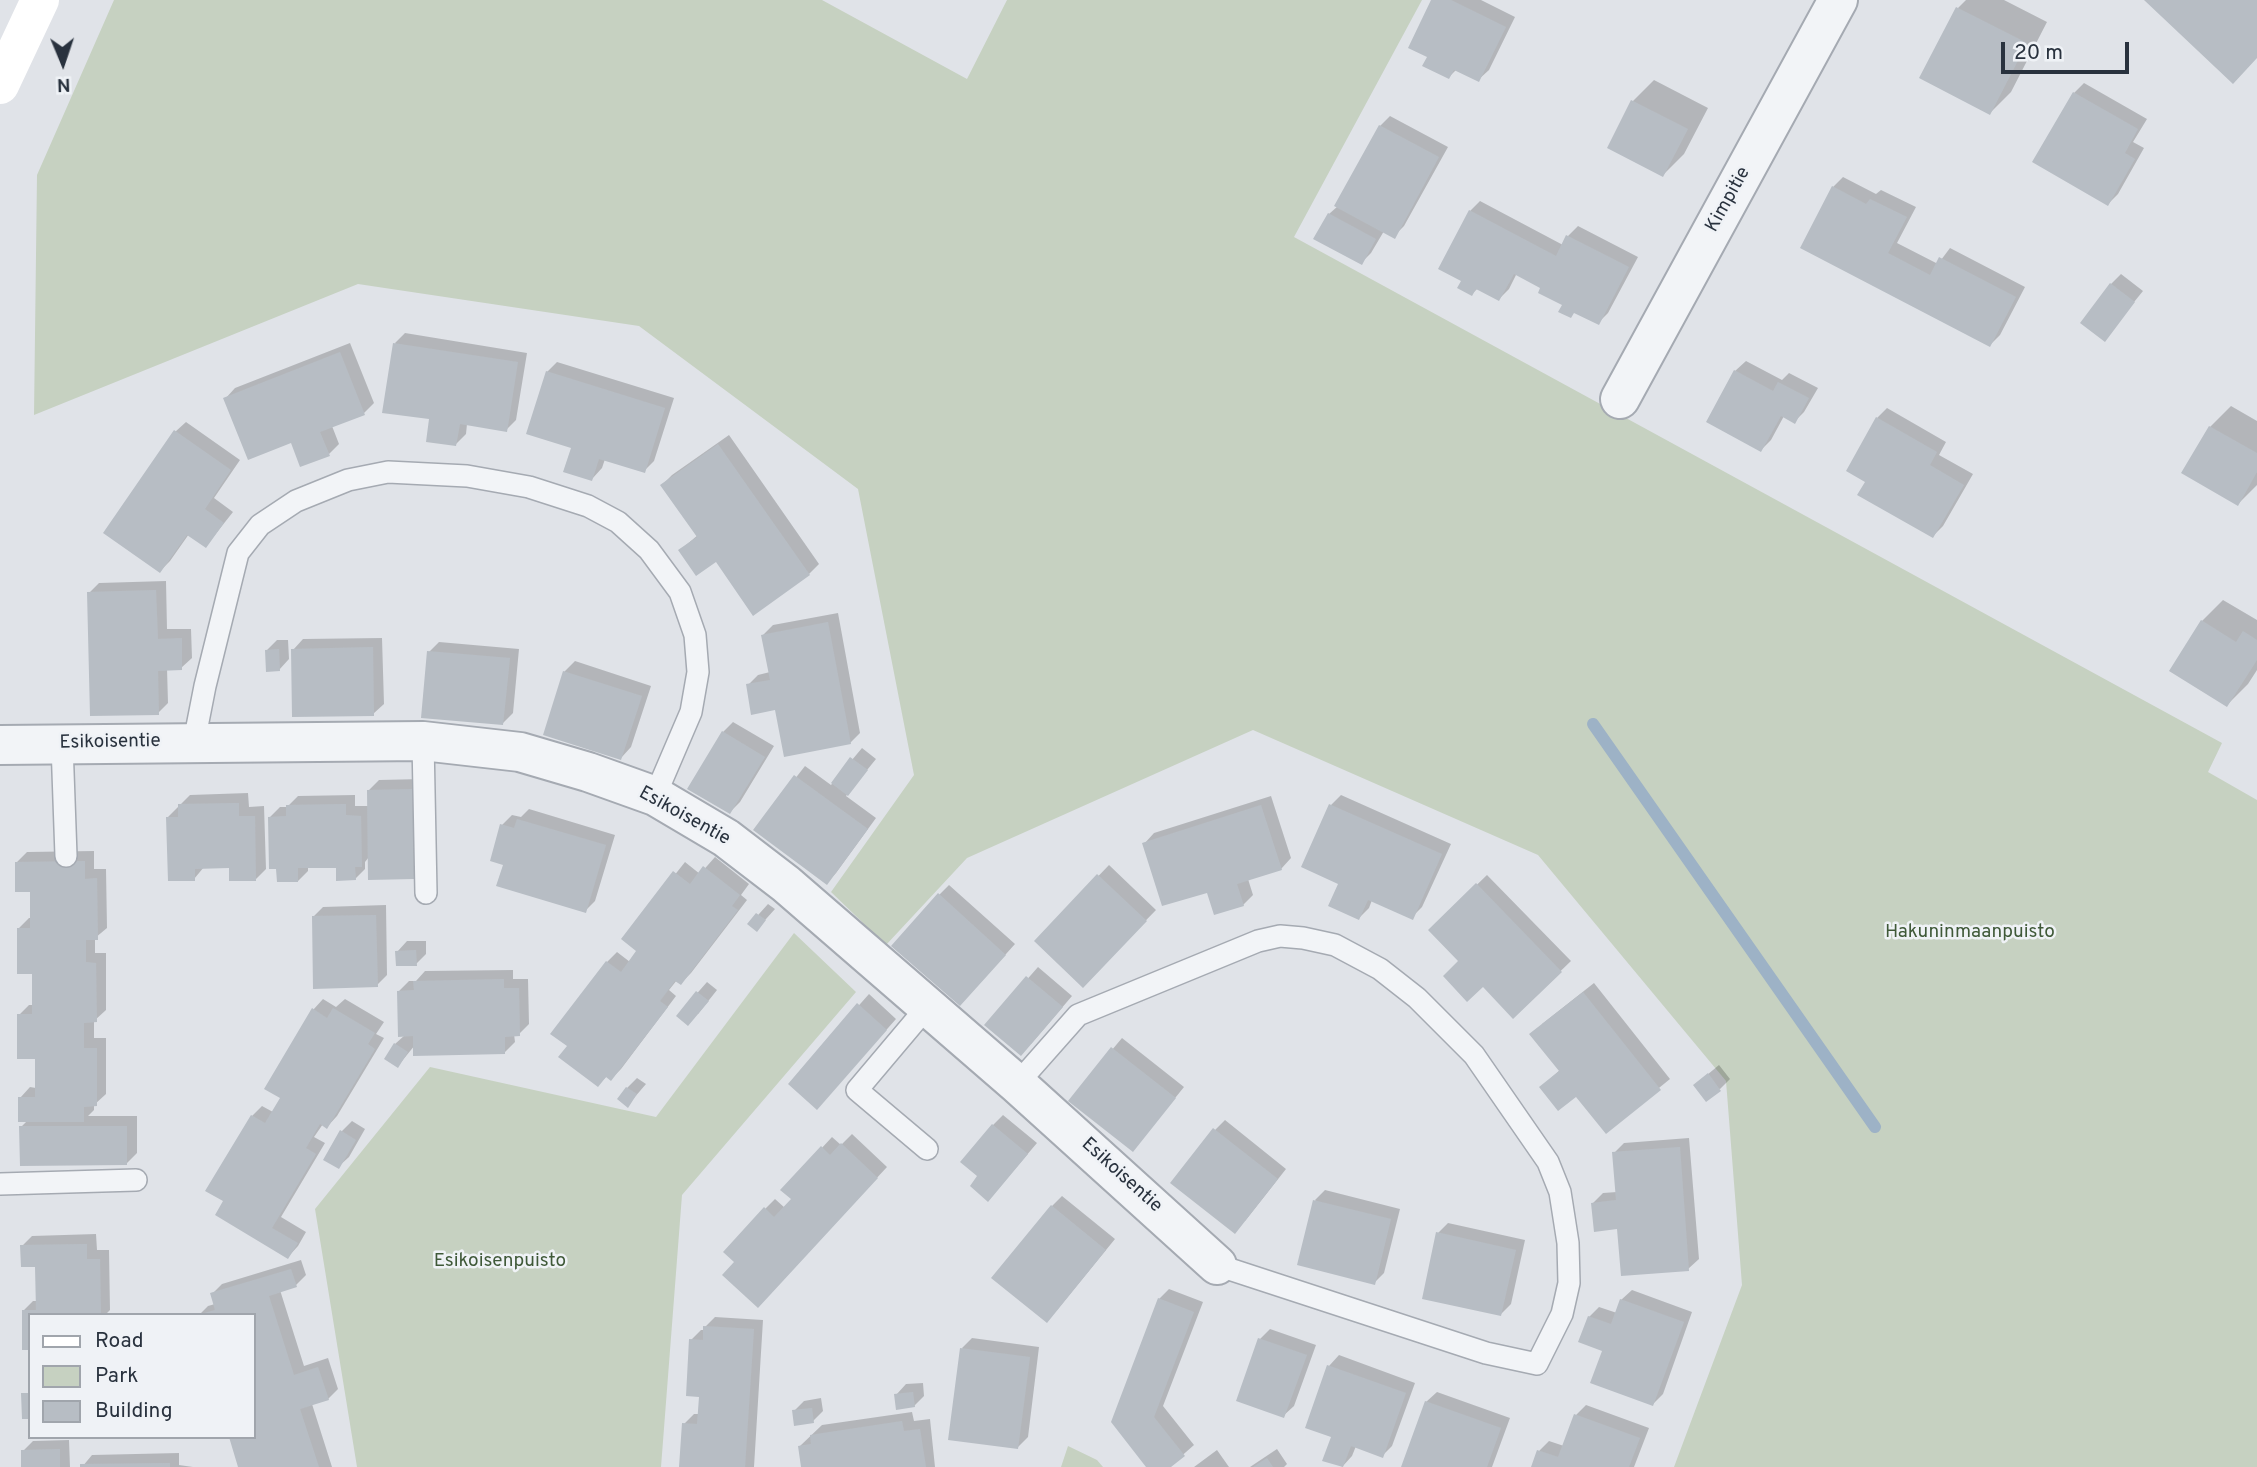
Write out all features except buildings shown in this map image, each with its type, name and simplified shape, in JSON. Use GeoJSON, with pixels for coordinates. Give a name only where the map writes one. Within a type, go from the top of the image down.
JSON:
{"type":"FeatureCollection","features":[{"type":"Feature","properties":{"kind":"street"},"geometry":{"type":"LineString","coordinates":[[0,85],[40,0]]}},
{"type":"Feature","properties":{"kind":"street","name":"Kimpitie"},"geometry":{"type":"LineString","coordinates":[[1620,399],[1838,0]]}},
{"type":"Feature","properties":{"kind":"street","name":"Esikoisentie"},"geometry":{"type":"LineString","coordinates":[[0,745],[423,741],[520,752],[588,772],[654,796],[726,838],[786,884],[1017,1084],[1217,1265]]}},
{"type":"Feature","properties":{"kind":"lane"},"geometry":{"type":"LineString","coordinates":[[194,742],[205,686],[239,553],[260,525],[296,501],[348,480],[387,472],[467,476],[529,487],[588,506],[618,522],[649,550],[680,592],[695,635],[698,672],[691,712],[654,796]]}},
{"type":"Feature","properties":{"kind":"lane"},"geometry":{"type":"LineString","coordinates":[[423,741],[426,893]]}},
{"type":"Feature","properties":{"kind":"lane"},"geometry":{"type":"LineString","coordinates":[[62,744],[66,856]]}},
{"type":"Feature","properties":{"kind":"lane"},"geometry":{"type":"LineString","coordinates":[[1017,1084],[1078,1015],[1258,941],[1280,936],[1335,945],[1380,969],[1417,998],[1474,1055],[1548,1162],[1560,1192],[1568,1242],[1569,1283],[1562,1314],[1537,1364],[1486,1353],[1217,1265]]}},
{"type":"Feature","properties":{"kind":"lane"},"geometry":{"type":"LineString","coordinates":[[927,1007],[857,1090],[927,1149]]}},
{"type":"Feature","properties":{"kind":"lane"},"geometry":{"type":"LineString","coordinates":[[0,1184],[136,1180]]}},
{"type":"Feature","properties":{"kind":"green space","name":"Hakuninmaanpuisto"},"geometry":{"type":"Polygon","coordinates":[[[114,0],[822,0],[967,79],[1007,0],[1422,0],[1294,237],[2222,743],[2208,772],[2257,800],[2257,1467],[1674,1467],[1742,1285],[1726,1081],[1538,855],[1253,730],[967,858],[886,945],[831,892],[914,775],[858,489],[639,326],[358,284],[34,415],[37,175],[114,0]]]}},
{"type":"Feature","properties":{"kind":"green space","name":"Esikoisenpuisto"},"geometry":{"type":"Polygon","coordinates":[[[794,933],[856,992],[682,1195],[661,1467],[357,1467],[315,1209],[430,1067],[656,1117],[794,933]]]}},
{"type":"Feature","properties":{"kind":"green space"},"geometry":{"type":"Polygon","coordinates":[[[1068,1446],[1097,1460],[1103,1467],[1061,1467],[1068,1446]]]}},
{"type":"Feature","properties":{"kind":"waterway"},"geometry":{"type":"LineString","coordinates":[[1593,724],[1875,1127]]}}]}
